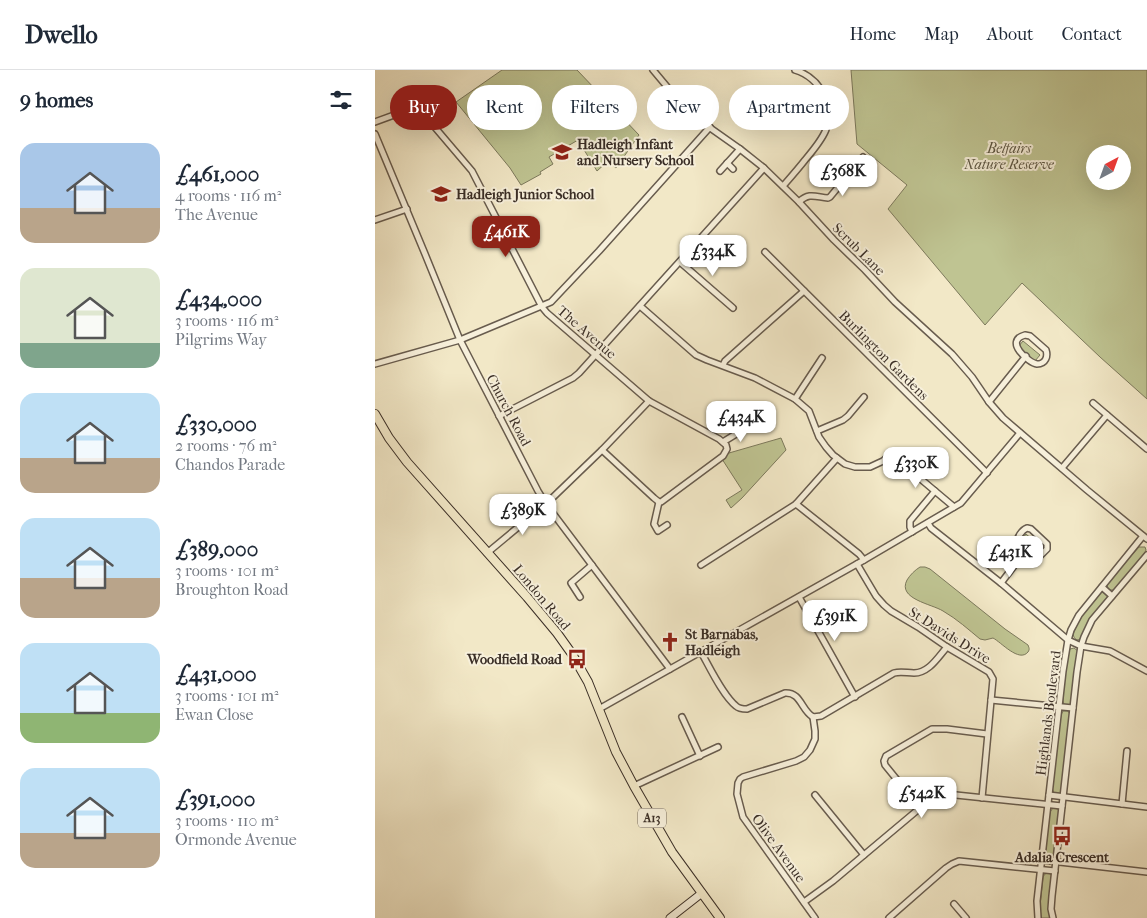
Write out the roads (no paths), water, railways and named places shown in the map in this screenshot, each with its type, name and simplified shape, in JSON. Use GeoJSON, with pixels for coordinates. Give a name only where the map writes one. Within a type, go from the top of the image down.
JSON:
{"type":"FeatureCollection","features":[{"type":"Feature","properties":{"kind":"main road","name":"London Road"},"geometry":{"type":"LineString","coordinates":[[375,414],[378,427],[527,597],[562,640],[588,682],[616,752],[662,835],[721,918]]}},
{"type":"Feature","properties":{"kind":"street","name":"Scrub Lane"},"geometry":{"type":"LineString","coordinates":[[654,70],[666,85]]}},
{"type":"Feature","properties":{"kind":"street"},"geometry":{"type":"LineString","coordinates":[[783,186],[821,142],[829,115],[827,104],[820,88],[808,76],[795,70]]}},
{"type":"Feature","properties":{"kind":"street","name":"The Avenue"},"geometry":{"type":"LineString","coordinates":[[375,122],[416,107],[421,111],[472,171],[547,313],[649,401],[719,438],[723,442]]}},
{"type":"Feature","properties":{"kind":"street"},"geometry":{"type":"LineString","coordinates":[[375,364],[460,340],[551,302],[707,130]]}},
{"type":"Feature","properties":{"kind":"street","name":"Scrub Lane"},"geometry":{"type":"LineString","coordinates":[[714,130],[740,149],[783,186],[895,302],[952,354],[1003,418],[1145,537]]}},
{"type":"Feature","properties":{"kind":"street","name":"Church Road"},"geometry":{"type":"LineString","coordinates":[[375,134],[460,340],[546,504],[670,669]]}},
{"type":"Feature","properties":{"kind":"street"},"geometry":{"type":"LineString","coordinates":[[719,171],[740,149]]}},
{"type":"Feature","properties":{"kind":"street"},"geometry":{"type":"LineString","coordinates":[[799,202],[806,196],[830,197],[863,157]]}},
{"type":"Feature","properties":{"kind":"street"},"geometry":{"type":"LineString","coordinates":[[727,163],[733,169]]}},
{"type":"Feature","properties":{"kind":"street"},"geometry":{"type":"LineString","coordinates":[[499,416],[573,378],[596,355],[763,168]]}},
{"type":"Feature","properties":{"kind":"street"},"geometry":{"type":"LineString","coordinates":[[375,220],[407,209]]}},
{"type":"Feature","properties":{"kind":"street","name":"Burlington Gardens"},"geometry":{"type":"LineString","coordinates":[[765,252],[987,473]]}},
{"type":"Feature","properties":{"kind":"street"},"geometry":{"type":"LineString","coordinates":[[679,262],[733,308]]}},
{"type":"Feature","properties":{"kind":"street"},"geometry":{"type":"LineString","coordinates":[[723,366],[725,362],[804,291]]}},
{"type":"Feature","properties":{"kind":"street"},"geometry":{"type":"LineString","coordinates":[[640,306],[696,355],[755,378],[795,399],[809,411],[826,447],[837,458],[850,466],[865,468],[879,464],[891,454],[954,507]]}},
{"type":"Feature","properties":{"kind":"street"},"geometry":{"type":"LineString","coordinates":[[1023,335],[1030,336],[1047,352],[1046,360],[1040,364],[1026,356],[1018,349],[1016,344],[1017,339],[1023,335]]}},
{"type":"Feature","properties":{"kind":"street"},"geometry":{"type":"LineString","coordinates":[[989,402],[1026,356]]}},
{"type":"Feature","properties":{"kind":"street"},"geometry":{"type":"LineString","coordinates":[[795,399],[822,358]]}},
{"type":"Feature","properties":{"kind":"street"},"geometry":{"type":"LineString","coordinates":[[817,431],[843,420],[865,397]]}},
{"type":"Feature","properties":{"kind":"street"},"geometry":{"type":"LineString","coordinates":[[487,553],[546,504],[649,401]]}},
{"type":"Feature","properties":{"kind":"street"},"geometry":{"type":"LineString","coordinates":[[1093,403],[1147,449]]}},
{"type":"Feature","properties":{"kind":"street"},"geometry":{"type":"LineString","coordinates":[[1062,468],[1107,415]]}},
{"type":"Feature","properties":{"kind":"street"},"geometry":{"type":"LineString","coordinates":[[659,502],[723,456],[727,449],[723,442],[749,426]]}},
{"type":"Feature","properties":{"kind":"street"},"geometry":{"type":"LineString","coordinates":[[599,708],[799,597],[961,503],[1020,433]]}},
{"type":"Feature","properties":{"kind":"street"},"geometry":{"type":"LineString","coordinates":[[602,450],[659,502]]}},
{"type":"Feature","properties":{"kind":"street"},"geometry":{"type":"LineString","coordinates":[[701,565],[796,504],[837,458]]}},
{"type":"Feature","properties":{"kind":"street"},"geometry":{"type":"LineString","coordinates":[[912,532],[909,527],[910,521],[935,492]]}},
{"type":"Feature","properties":{"kind":"street"},"geometry":{"type":"LineString","coordinates":[[659,502],[654,524],[658,531],[667,525]]}},
{"type":"Feature","properties":{"kind":"street"},"geometry":{"type":"LineString","coordinates":[[796,504],[864,560]]}},
{"type":"Feature","properties":{"kind":"street"},"geometry":{"type":"LineString","coordinates":[[928,523],[931,528],[1001,583],[1068,640],[1081,646],[1110,651],[1147,671]]}},
{"type":"Feature","properties":{"kind":"street"},"geometry":{"type":"LineString","coordinates":[[1025,529],[1031,529],[1047,544],[1047,549],[1038,558],[1026,550],[1017,542],[1017,538],[1025,529]]}},
{"type":"Feature","properties":{"kind":"street","name":"Highlands Boulevard"},"geometry":{"type":"LineString","coordinates":[[1038,918],[1037,902],[1068,640],[1079,614],[1101,586],[1145,537]]}},
{"type":"Feature","properties":{"kind":"street"},"geometry":{"type":"LineString","coordinates":[[1001,583],[1026,550]]}},
{"type":"Feature","properties":{"kind":"street","name":"Highlands Boulevard"},"geometry":{"type":"LineString","coordinates":[[1053,918],[1051,909],[1081,646],[1092,620],[1147,555]]}},
{"type":"Feature","properties":{"kind":"street","name":"St Davids Drive"},"geometry":{"type":"LineString","coordinates":[[857,564],[876,596],[884,605],[947,647],[989,672],[992,677],[982,798]]}},
{"type":"Feature","properties":{"kind":"street"},"geometry":{"type":"LineString","coordinates":[[580,597],[571,583],[593,565]]}},
{"type":"Feature","properties":{"kind":"street"},"geometry":{"type":"LineString","coordinates":[[1101,586],[1113,596]]}},
{"type":"Feature","properties":{"kind":"street"},"geometry":{"type":"LineString","coordinates":[[799,597],[855,696]]}},
{"type":"Feature","properties":{"kind":"street"},"geometry":{"type":"LineString","coordinates":[[701,652],[720,687],[737,707],[747,709],[789,693],[795,695],[813,717],[819,717],[894,673],[925,671],[947,647]]}},
{"type":"Feature","properties":{"kind":"street"},"geometry":{"type":"LineString","coordinates":[[991,700],[1073,708]]}},
{"type":"Feature","properties":{"kind":"street"},"geometry":{"type":"LineString","coordinates":[[682,717],[700,756]]}},
{"type":"Feature","properties":{"kind":"street","name":"Olive Avenue"},"geometry":{"type":"LineString","coordinates":[[813,717],[815,735],[812,747],[807,754],[796,761],[743,777],[738,783],[737,794],[743,817],[815,918]]}},
{"type":"Feature","properties":{"kind":"street"},"geometry":{"type":"LineString","coordinates":[[920,808],[885,765],[886,756],[932,729],[947,728],[987,734]]}},
{"type":"Feature","properties":{"kind":"street"},"geometry":{"type":"LineString","coordinates":[[634,786],[719,747]]}},
{"type":"Feature","properties":{"kind":"street"},"geometry":{"type":"LineString","coordinates":[[1122,804],[1127,751]]}},
{"type":"Feature","properties":{"kind":"street"},"geometry":{"type":"LineString","coordinates":[[804,902],[934,796],[942,794],[1062,806]]}},
{"type":"Feature","properties":{"kind":"street"},"geometry":{"type":"LineString","coordinates":[[815,795],[864,855]]}},
{"type":"Feature","properties":{"kind":"street"},"geometry":{"type":"LineString","coordinates":[[1049,795],[1147,807]]}},
{"type":"Feature","properties":{"kind":"street"},"geometry":{"type":"LineString","coordinates":[[1042,860],[1147,872]]}},
{"type":"Feature","properties":{"kind":"street"},"geometry":{"type":"LineString","coordinates":[[889,918],[946,868],[959,861],[1055,871]]}},
{"type":"Feature","properties":{"kind":"street"},"geometry":{"type":"LineString","coordinates":[[670,918],[702,892]]}},
{"type":"Feature","properties":{"kind":"street"},"geometry":{"type":"LineString","coordinates":[[954,904],[966,918]]}},
{"type":"Feature","properties":{"kind":"place","name":"Hadleigh Infant and Nursery School"},"geometry":{"type":"Point","coordinates":[562,152]}},
{"type":"Feature","properties":{"kind":"place","name":"Hadleigh Junior School"},"geometry":{"type":"Point","coordinates":[441,194]}},
{"type":"Feature","properties":{"kind":"place","name":"St Barnabas, Hadleigh"},"geometry":{"type":"Point","coordinates":[670,642]}},
{"type":"Feature","properties":{"kind":"place","name":"Woodfield Road"},"geometry":{"type":"Point","coordinates":[577,659]}},
{"type":"Feature","properties":{"kind":"place","name":"Adalia Crescent"},"geometry":{"type":"Point","coordinates":[1062,836]}},
{"type":"Feature","properties":{"kind":"park label","name":"Belfairs Nature Reserve"},"geometry":{"type":"Point","coordinates":[1009,156]}}]}
